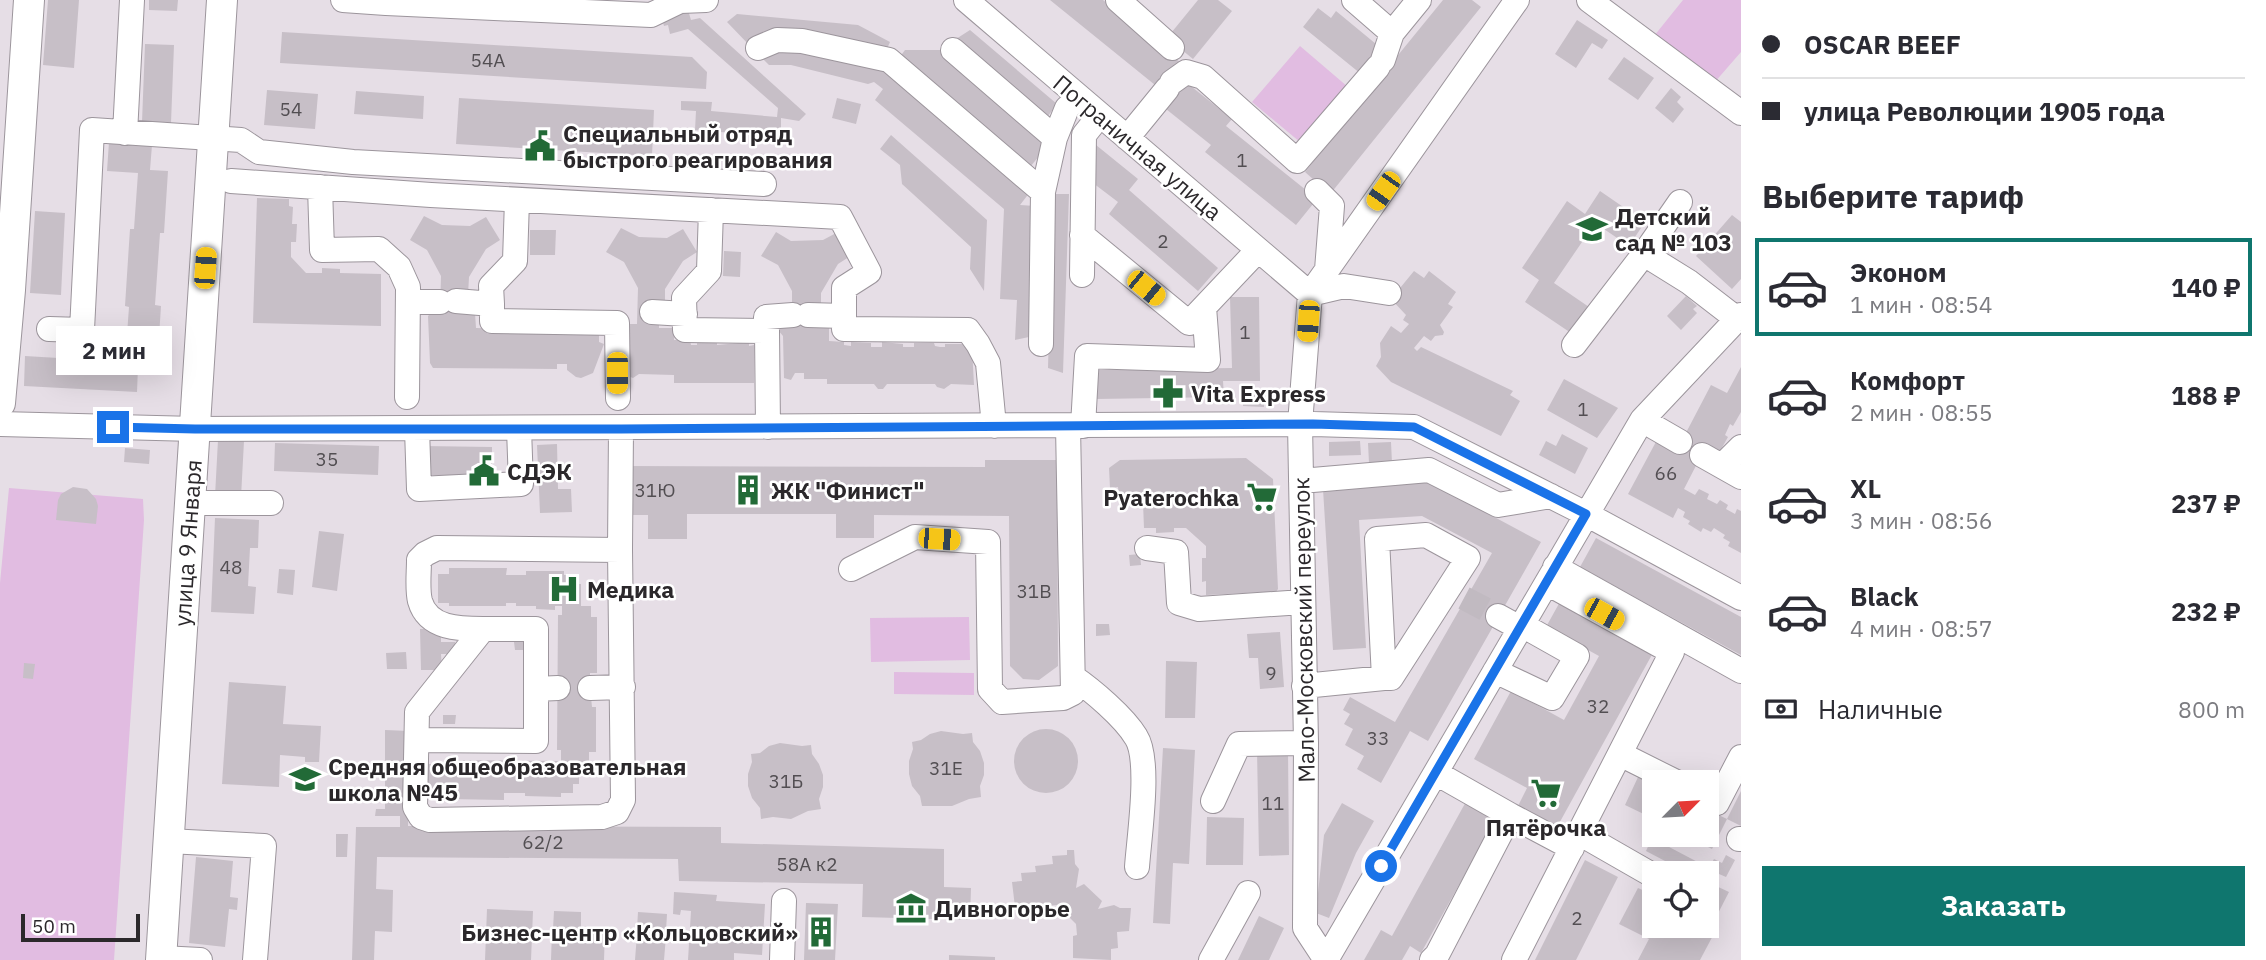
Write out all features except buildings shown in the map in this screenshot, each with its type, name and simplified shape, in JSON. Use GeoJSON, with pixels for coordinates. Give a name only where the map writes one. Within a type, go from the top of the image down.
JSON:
{"type":"FeatureCollection","features":[{"type":"Feature","properties":{"kind":"main road"},"geometry":{"type":"LineString","coordinates":[[0,403],[6,246],[29,0]]}},
{"type":"Feature","properties":{"kind":"main road","name":"улица 9 Января"},"geometry":{"type":"LineString","coordinates":[[161,959],[222,0]]}},
{"type":"Feature","properties":{"kind":"street"},"geometry":{"type":"LineString","coordinates":[[125,133],[132,0]]}},
{"type":"Feature","properties":{"kind":"street"},"geometry":{"type":"LineString","coordinates":[[343,0],[650,15],[680,0],[706,0]]}},
{"type":"Feature","properties":{"kind":"street","name":"Пограничная улица"},"geometry":{"type":"LineString","coordinates":[[965,0],[1310,295]]}},
{"type":"Feature","properties":{"kind":"street"},"geometry":{"type":"LineString","coordinates":[[1118,0],[1175,69],[1203,77],[1297,161],[1314,188],[1332,206],[1327,271]]}},
{"type":"Feature","properties":{"kind":"street"},"geometry":{"type":"LineString","coordinates":[[1354,0],[1392,33]]}},
{"type":"Feature","properties":{"kind":"street"},"geometry":{"type":"LineString","coordinates":[[1297,161],[1381,63],[1392,33],[1419,0]]}},
{"type":"Feature","properties":{"kind":"street"},"geometry":{"type":"LineString","coordinates":[[1310,295],[1517,0]]}},
{"type":"Feature","properties":{"kind":"street"},"geometry":{"type":"LineString","coordinates":[[1603,4],[1741,113]]}},
{"type":"Feature","properties":{"kind":"street"},"geometry":{"type":"LineString","coordinates":[[758,48],[777,40],[802,41],[889,61],[1043,192]]}},
{"type":"Feature","properties":{"kind":"street"},"geometry":{"type":"LineString","coordinates":[[953,50],[1055,138]]}},
{"type":"Feature","properties":{"kind":"street"},"geometry":{"type":"LineString","coordinates":[[1126,138],[1175,69]]}},
{"type":"Feature","properties":{"kind":"street"},"geometry":{"type":"LineString","coordinates":[[1041,344],[1043,192],[1055,138],[1067,108],[1079,97]]}},
{"type":"Feature","properties":{"kind":"street"},"geometry":{"type":"LineString","coordinates":[[1082,275],[1084,135],[1100,115]]}},
{"type":"Feature","properties":{"kind":"street"},"geometry":{"type":"LineString","coordinates":[[49,329],[82,330],[92,130],[241,140],[260,152],[353,162],[764,184]]}},
{"type":"Feature","properties":{"kind":"street"},"geometry":{"type":"LineString","coordinates":[[231,181],[840,217],[869,272],[844,288],[844,329],[968,330],[988,362],[994,426]]}},
{"type":"Feature","properties":{"kind":"street"},"geometry":{"type":"LineString","coordinates":[[320,187],[322,250],[379,249],[399,267],[408,287],[408,397]]}},
{"type":"Feature","properties":{"kind":"street"},"geometry":{"type":"LineString","coordinates":[[517,200],[515,261],[491,286],[492,321],[685,314]]}},
{"type":"Feature","properties":{"kind":"street"},"geometry":{"type":"LineString","coordinates":[[1574,345],[1680,202]]}},
{"type":"Feature","properties":{"kind":"street"},"geometry":{"type":"LineString","coordinates":[[710,210],[709,271],[684,298],[685,330],[767,331]]}},
{"type":"Feature","properties":{"kind":"street"},"geometry":{"type":"LineString","coordinates":[[1082,235],[1189,323],[1258,250]]}},
{"type":"Feature","properties":{"kind":"street"},"geometry":{"type":"LineString","coordinates":[[1326,960],[1642,420],[1739,317],[1644,254]]}},
{"type":"Feature","properties":{"kind":"street"},"geometry":{"type":"LineString","coordinates":[[1310,295],[1344,286],[1390,293]]}},
{"type":"Feature","properties":{"kind":"street","name":"Мало-Московский переулок"},"geometry":{"type":"LineString","coordinates":[[1310,295],[1300,424],[1306,743],[1305,928],[1326,960]]}},
{"type":"Feature","properties":{"kind":"street"},"geometry":{"type":"LineString","coordinates":[[408,302],[492,304]]}},
{"type":"Feature","properties":{"kind":"street"},"geometry":{"type":"LineString","coordinates":[[851,569],[915,537],[988,542],[990,689],[1002,702],[1063,698],[1073,693],[1075,426],[1087,356],[1208,360],[1204,307]]}},
{"type":"Feature","properties":{"kind":"street"},"geometry":{"type":"LineString","coordinates":[[618,398],[635,316]]}},
{"type":"Feature","properties":{"kind":"street"},"geometry":{"type":"LineString","coordinates":[[768,427],[766,317],[844,316]]}},
{"type":"Feature","properties":{"kind":"street"},"geometry":{"type":"LineString","coordinates":[[1642,420],[1711,460],[1741,447]]}},
{"type":"Feature","properties":{"kind":"street"},"geometry":{"type":"LineString","coordinates":[[0,424],[195,429],[1300,424],[1414,427],[1586,514],[1741,598]]}},
{"type":"Feature","properties":{"kind":"street"},"geometry":{"type":"LineString","coordinates":[[417,429],[419,489],[521,484],[519,429]]}},
{"type":"Feature","properties":{"kind":"street"},"geometry":{"type":"LineString","coordinates":[[483,629],[417,712],[415,807],[421,817],[430,820],[602,817],[617,812],[623,800],[621,429]]}},
{"type":"Feature","properties":{"kind":"street"},"geometry":{"type":"LineString","coordinates":[[1301,481],[1429,470],[1498,505],[1551,496]]}},
{"type":"Feature","properties":{"kind":"street"},"geometry":{"type":"LineString","coordinates":[[190,503],[271,503]]}},
{"type":"Feature","properties":{"kind":"street"},"geometry":{"type":"LineString","coordinates":[[1304,686],[1391,678],[1456,593],[1468,558],[1426,535],[1377,539],[1384,678]]}},
{"type":"Feature","properties":{"kind":"street"},"geometry":{"type":"LineString","coordinates":[[417,740],[536,741],[547,688],[536,629],[459,629],[430,622],[420,601],[419,561],[425,554],[437,548],[620,550]]}},
{"type":"Feature","properties":{"kind":"street"},"geometry":{"type":"LineString","coordinates":[[1147,548],[1175,552],[1179,603],[1199,608],[1303,602]]}},
{"type":"Feature","properties":{"kind":"street"},"geometry":{"type":"LineString","coordinates":[[1551,575],[1741,671]]}},
{"type":"Feature","properties":{"kind":"street"},"geometry":{"type":"LineString","coordinates":[[1514,960],[1672,652],[1551,575]]}},
{"type":"Feature","properties":{"kind":"street"},"geometry":{"type":"LineString","coordinates":[[1495,671],[1552,698],[1577,656],[1497,616]]}},
{"type":"Feature","properties":{"kind":"street"},"geometry":{"type":"LineString","coordinates":[[1073,677],[1094,691],[1137,738],[1144,764],[1137,867]]}},
{"type":"Feature","properties":{"kind":"street"},"geometry":{"type":"LineString","coordinates":[[590,688],[623,687]]}},
{"type":"Feature","properties":{"kind":"street"},"geometry":{"type":"LineString","coordinates":[[1213,801],[1240,744],[1306,743]]}},
{"type":"Feature","properties":{"kind":"street"},"geometry":{"type":"LineString","coordinates":[[1620,754],[1652,770]]}},
{"type":"Feature","properties":{"kind":"street"},"geometry":{"type":"LineString","coordinates":[[1719,799],[1741,757]]}},
{"type":"Feature","properties":{"kind":"street"},"geometry":{"type":"LineString","coordinates":[[1436,773],[1510,815],[1642,871]]}},
{"type":"Feature","properties":{"kind":"street"},"geometry":{"type":"LineString","coordinates":[[1441,958],[1510,815]]}},
{"type":"Feature","properties":{"kind":"street"},"geometry":{"type":"LineString","coordinates":[[168,841],[264,846],[255,960]]}},
{"type":"Feature","properties":{"kind":"street"},"geometry":{"type":"LineString","coordinates":[[1211,960],[1248,893]]}},
{"type":"Feature","properties":{"kind":"street"},"geometry":{"type":"LineString","coordinates":[[782,960],[784,901]]}},
{"type":"Feature","properties":{"kind":"street"},"geometry":{"type":"LineString","coordinates":[[161,959],[200,960]]}},
{"type":"Feature","properties":{"kind":"shaded area"},"geometry":{"type":"Polygon","coordinates":[[[1683,0],[1741,0],[1741,52],[1714,83],[1654,36],[1683,0]]]}},
{"type":"Feature","properties":{"kind":"shaded area"},"geometry":{"type":"Polygon","coordinates":[[[1300,46],[1348,87],[1300,142],[1252,102],[1300,46]]]}},
{"type":"Feature","properties":{"kind":"shaded area"},"geometry":{"type":"Polygon","coordinates":[[[9,488],[143,499],[144,520],[114,960],[0,960],[0,583],[9,488]]]}},
{"type":"Feature","properties":{"kind":"shaded area"},"geometry":{"type":"Polygon","coordinates":[[[969,617],[970,660],[871,662],[870,618],[969,617]]]}},
{"type":"Feature","properties":{"kind":"shaded area"},"geometry":{"type":"Polygon","coordinates":[[[894,672],[974,673],[974,695],[894,694],[894,672]]]}},
{"type":"Feature","properties":{"kind":"tunnel"},"geometry":{"type":"LineString","coordinates":[[1464,598],[1498,616]]}},
{"type":"Feature","properties":{"kind":"place","name":"Специальный отряд быстрого реагирования"},"geometry":{"type":"Point","coordinates":[540,146]}},
{"type":"Feature","properties":{"kind":"place","name":"Детский сад № 103"},"geometry":{"type":"Point","coordinates":[1592,229]}},
{"type":"Feature","properties":{"kind":"place","name":"Vita Express"},"geometry":{"type":"Point","coordinates":[1168,393]}},
{"type":"Feature","properties":{"kind":"place","name":"СДЭК"},"geometry":{"type":"Point","coordinates":[484,471]}},
{"type":"Feature","properties":{"kind":"place","name":"ЖК \"Финист\""},"geometry":{"type":"Point","coordinates":[748,490]}},
{"type":"Feature","properties":{"kind":"place","name":"Pyaterochka"},"geometry":{"type":"Point","coordinates":[1262,497]}},
{"type":"Feature","properties":{"kind":"place","name":"Медика"},"geometry":{"type":"Point","coordinates":[564,589]}},
{"type":"Feature","properties":{"kind":"place","name":"Средняя общеобразовательная школа №45"},"geometry":{"type":"Point","coordinates":[305,779]}},
{"type":"Feature","properties":{"kind":"place","name":"Пятёрочка"},"geometry":{"type":"Point","coordinates":[1546,793]}},
{"type":"Feature","properties":{"kind":"place","name":"Дивногорье"},"geometry":{"type":"Point","coordinates":[911,908]}},
{"type":"Feature","properties":{"kind":"place","name":"Бизнес-центр «Кольцовский»"},"geometry":{"type":"Point","coordinates":[821,932]}},
{"type":"Feature","properties":{"kind":"route"},"geometry":{"type":"LineString","coordinates":[[113,427],[621,429],[1313,424],[1414,427],[1586,514],[1381,866]]}}]}
